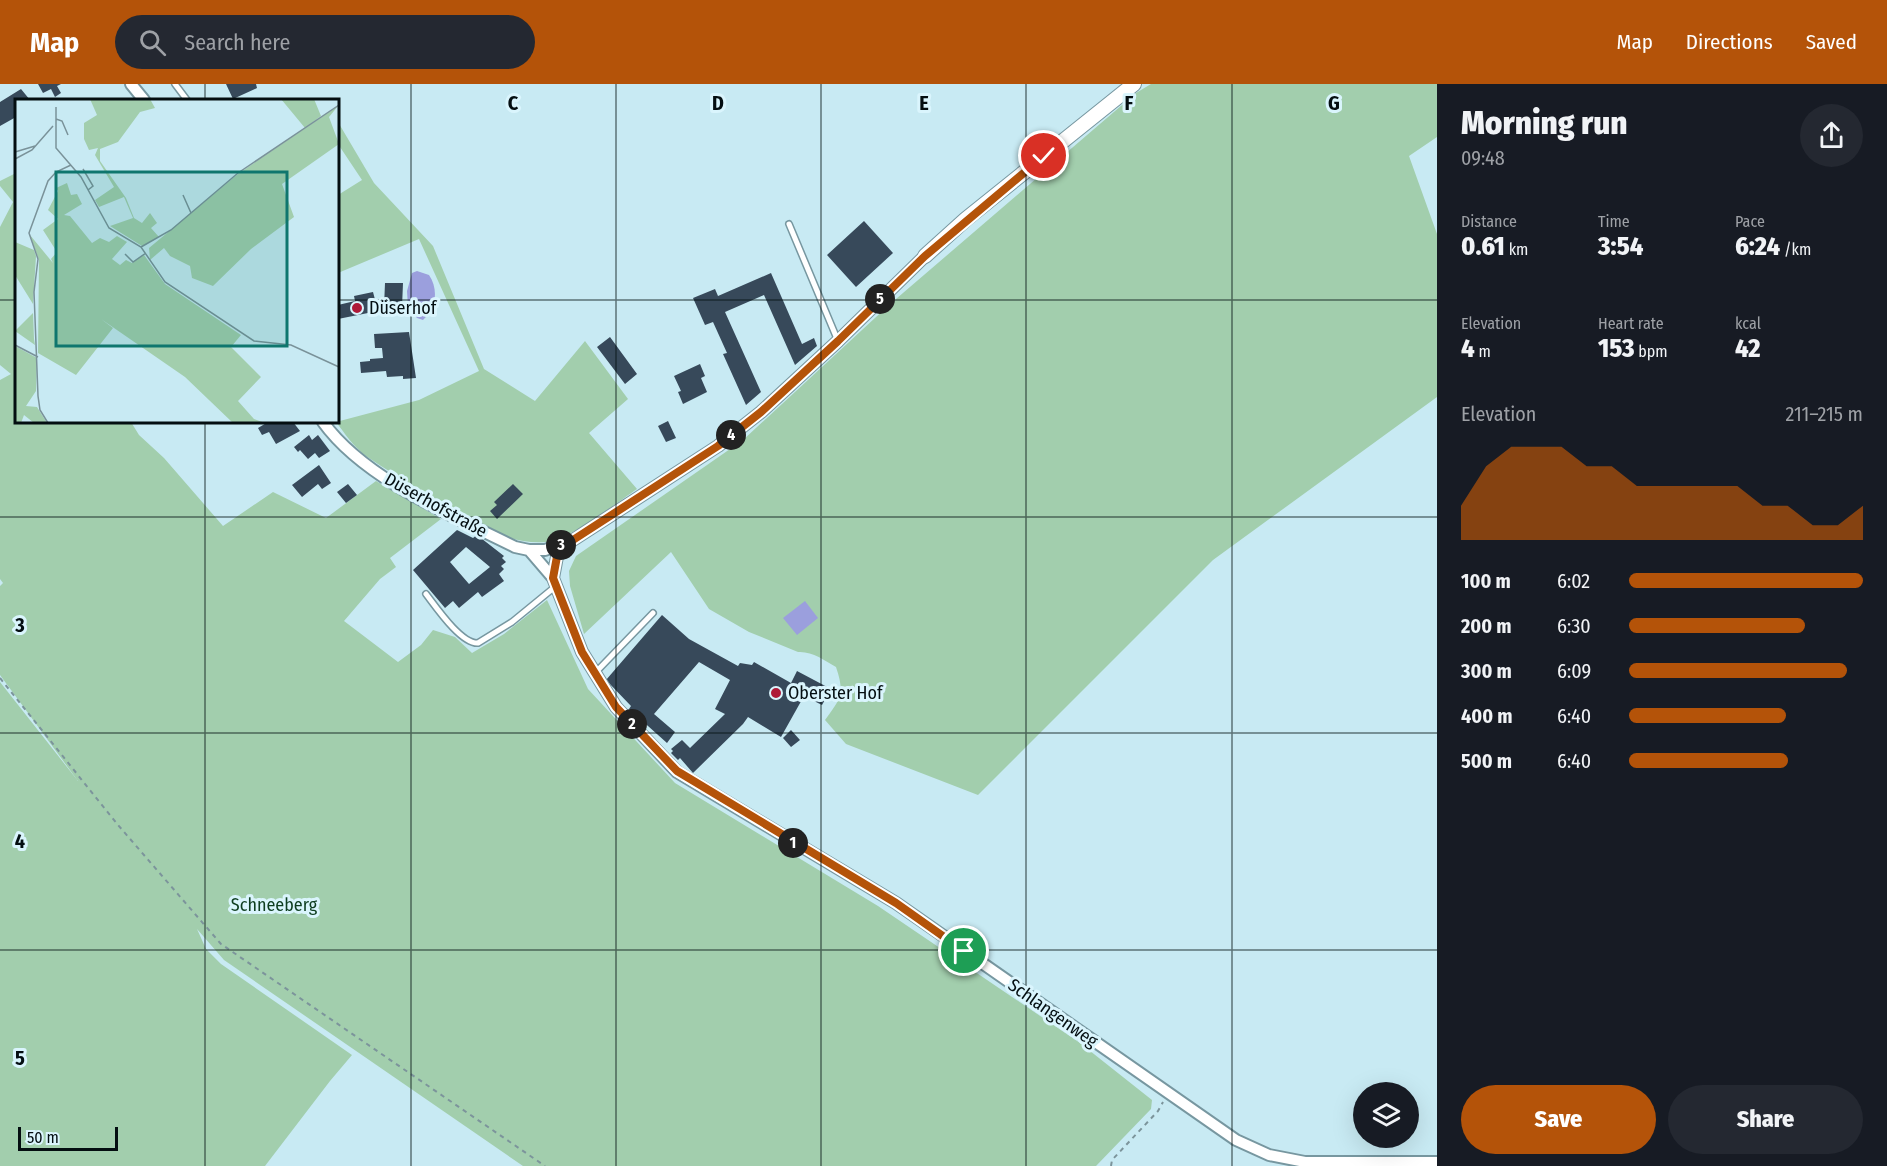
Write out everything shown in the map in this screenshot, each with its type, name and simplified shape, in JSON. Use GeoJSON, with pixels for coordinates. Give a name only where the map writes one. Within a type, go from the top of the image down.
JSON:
{"type":"FeatureCollection","features":[{"type":"Feature","properties":{"kind":"street"},"geometry":{"type":"LineString","coordinates":[[131,84],[143,99]]}},
{"type":"Feature","properties":{"kind":"street"},"geometry":{"type":"LineString","coordinates":[[529,550],[545,550],[573,540],[718,446],[761,412],[925,256],[992,198],[1134,84]]}},
{"type":"Feature","properties":{"kind":"street","name":"Düserhofstraße"},"geometry":{"type":"LineString","coordinates":[[324,423],[352,453],[378,473],[515,548],[529,550]]}},
{"type":"Feature","properties":{"kind":"street"},"geometry":{"type":"LineString","coordinates":[[555,582],[559,546]]}},
{"type":"Feature","properties":{"kind":"street"},"geometry":{"type":"LineString","coordinates":[[529,550],[555,582]]}},
{"type":"Feature","properties":{"kind":"street","name":"Schlangenweg"},"geometry":{"type":"LineString","coordinates":[[555,582],[582,652],[616,707],[677,771],[896,903],[1236,1140],[1269,1155],[1305,1162],[1437,1162]]}},
{"type":"Feature","properties":{"kind":"lane"},"geometry":{"type":"LineString","coordinates":[[175,84],[186,99]]}},
{"type":"Feature","properties":{"kind":"lane"},"geometry":{"type":"LineString","coordinates":[[789,224],[838,341]]}},
{"type":"Feature","properties":{"kind":"lane"},"geometry":{"type":"LineString","coordinates":[[426,594],[466,639],[478,643],[512,622],[555,582]]}},
{"type":"Feature","properties":{"kind":"lane"},"geometry":{"type":"LineString","coordinates":[[595,674],[653,613]]}},
{"type":"Feature","properties":{"kind":"path"},"geometry":{"type":"LineString","coordinates":[[0,678],[118,825],[221,944],[545,1166]]}},
{"type":"Feature","properties":{"kind":"path"},"geometry":{"type":"LineString","coordinates":[[1111,1166],[1112,1160],[1158,1111],[1168,1094]]}},
{"type":"Feature","properties":{"kind":"green space"},"geometry":{"type":"Polygon","coordinates":[[[1151,84],[1437,84],[1437,137],[1409,156],[1437,234],[1437,397],[1213,560],[978,795],[846,744],[825,720],[840,695],[836,667],[813,654],[798,652],[749,632],[709,609],[671,552],[584,634],[570,586],[569,571],[576,556],[743,440],[889,305],[1136,93],[1151,84]]]}},
{"type":"Feature","properties":{"kind":"green space"},"geometry":{"type":"Polygon","coordinates":[[[339,124],[374,183],[433,246],[484,369],[535,401],[585,341],[628,399],[589,433],[637,489],[568,535],[546,542],[530,542],[499,534],[470,520],[374,461],[350,440],[337,423],[339,421],[419,400],[479,371],[419,239],[339,273],[339,194],[362,180],[339,146],[339,124]]]}},
{"type":"Feature","properties":{"kind":"green space","name":"Schneeberg"},"geometry":{"type":"Polygon","coordinates":[[[15,174],[15,423],[132,423],[139,435],[164,458],[223,526],[273,492],[326,518],[376,481],[441,519],[390,558],[396,567],[380,579],[344,621],[398,662],[421,645],[433,630],[455,637],[472,653],[504,634],[547,600],[588,689],[675,783],[878,906],[1080,1043],[1152,1100],[1151,1109],[1096,1166],[523,1166],[224,960],[197,929],[206,949],[221,964],[352,1055],[265,1166],[0,1166],[0,682],[78,781],[0,675],[0,586],[3,583],[0,579],[0,380],[11,374],[0,365],[0,227],[13,202],[0,186],[0,181],[15,174]]]}},
{"type":"Feature","properties":{"kind":"water"},"geometry":{"type":"Polygon","coordinates":[[[417,271],[429,275],[435,293],[431,310],[423,320],[417,318],[408,307],[407,291],[412,273],[417,271]]]}},
{"type":"Feature","properties":{"kind":"water"},"geometry":{"type":"Polygon","coordinates":[[[805,601],[818,618],[797,635],[783,618],[805,601]]]}},
{"type":"Feature","properties":{"kind":"building"},"geometry":{"type":"Polygon","coordinates":[[[38,84],[61,84],[57,86],[61,93],[55,97],[51,89],[43,93],[38,84]]]}},
{"type":"Feature","properties":{"kind":"building"},"geometry":{"type":"Polygon","coordinates":[[[226,84],[256,84],[257,88],[233,99],[226,84]]]}},
{"type":"Feature","properties":{"kind":"building"},"geometry":{"type":"Polygon","coordinates":[[[21,89],[29,99],[15,99],[15,118],[0,126],[0,102],[21,89]]]}},
{"type":"Feature","properties":{"kind":"building"},"geometry":{"type":"Polygon","coordinates":[[[864,221],[893,253],[856,287],[827,255],[864,221]]]}},
{"type":"Feature","properties":{"kind":"building"},"geometry":{"type":"Polygon","coordinates":[[[771,273],[802,344],[814,338],[817,346],[795,365],[764,295],[725,312],[761,392],[746,405],[723,354],[727,353],[713,322],[705,325],[693,298],[715,289],[718,296],[771,273]]]}},
{"type":"Feature","properties":{"kind":"building"},"geometry":{"type":"Polygon","coordinates":[[[385,283],[403,283],[402,307],[384,307],[385,283]]]}},
{"type":"Feature","properties":{"kind":"building","name":"Düserhof"},"geometry":{"type":"Polygon","coordinates":[[[373,292],[378,311],[339,319],[339,305],[355,301],[354,296],[373,292]]]}},
{"type":"Feature","properties":{"kind":"building"},"geometry":{"type":"Polygon","coordinates":[[[409,332],[416,378],[387,377],[386,371],[361,373],[360,362],[383,358],[382,348],[375,348],[374,334],[409,332]]]}},
{"type":"Feature","properties":{"kind":"building"},"geometry":{"type":"Polygon","coordinates":[[[610,337],[637,374],[625,384],[597,347],[610,337]]]}},
{"type":"Feature","properties":{"kind":"building"},"geometry":{"type":"Polygon","coordinates":[[[700,364],[705,376],[701,378],[707,392],[683,404],[678,392],[681,391],[674,376],[700,364]]]}},
{"type":"Feature","properties":{"kind":"building"},"geometry":{"type":"Polygon","coordinates":[[[668,421],[676,438],[666,442],[658,426],[668,421]]]}},
{"type":"Feature","properties":{"kind":"building"},"geometry":{"type":"Polygon","coordinates":[[[266,423],[294,423],[300,431],[276,444],[269,432],[262,435],[258,428],[266,423]]]}},
{"type":"Feature","properties":{"kind":"building"},"geometry":{"type":"Polygon","coordinates":[[[309,435],[312,440],[318,435],[330,451],[319,458],[315,453],[308,459],[300,450],[298,452],[294,447],[309,435]]]}},
{"type":"Feature","properties":{"kind":"building"},"geometry":{"type":"Polygon","coordinates":[[[319,465],[331,483],[322,489],[318,484],[302,497],[292,485],[319,465]]]}},
{"type":"Feature","properties":{"kind":"building"},"geometry":{"type":"Polygon","coordinates":[[[348,484],[357,495],[346,503],[337,492],[348,484]]]}},
{"type":"Feature","properties":{"kind":"building"},"geometry":{"type":"Polygon","coordinates":[[[513,484],[523,494],[497,519],[490,511],[497,505],[494,502],[513,484]]]}},
{"type":"Feature","properties":{"kind":"building"},"geometry":{"type":"Polygon","coordinates":[[[457,530],[473,538],[477,535],[504,556],[502,558],[506,562],[501,566],[504,569],[499,574],[504,581],[482,597],[478,592],[459,608],[453,601],[445,608],[413,570],[457,530]],[[466,547],[450,562],[469,584],[490,567],[466,547]]]}},
{"type":"Feature","properties":{"kind":"building","name":"Oberster Hof"},"geometry":{"type":"Polygon","coordinates":[[[662,615],[689,639],[738,666],[740,663],[752,665],[754,662],[791,683],[797,671],[831,689],[822,705],[804,696],[781,737],[748,717],[693,773],[680,758],[678,760],[671,753],[673,751],[671,749],[682,740],[690,748],[725,714],[715,709],[730,680],[699,662],[654,714],[675,732],[667,743],[629,709],[631,706],[606,680],[662,615]]]}},
{"type":"Feature","properties":{"kind":"building"},"geometry":{"type":"Polygon","coordinates":[[[791,730],[800,740],[791,747],[783,738],[791,730]]]}},
{"type":"Feature","properties":{"kind":"place","name":"Düserhof"},"geometry":{"type":"Point","coordinates":[357,308]}},
{"type":"Feature","properties":{"kind":"place","name":"Oberster Hof"},"geometry":{"type":"Point","coordinates":[776,693]}},
{"type":"Feature","properties":{"kind":"route"},"geometry":{"type":"LineString","coordinates":[[964,951],[896,903],[771,830],[677,771],[616,707],[582,652],[553,578],[559,546],[573,540],[718,446],[761,412],[925,256],[966,219],[1044,156]]}}]}
